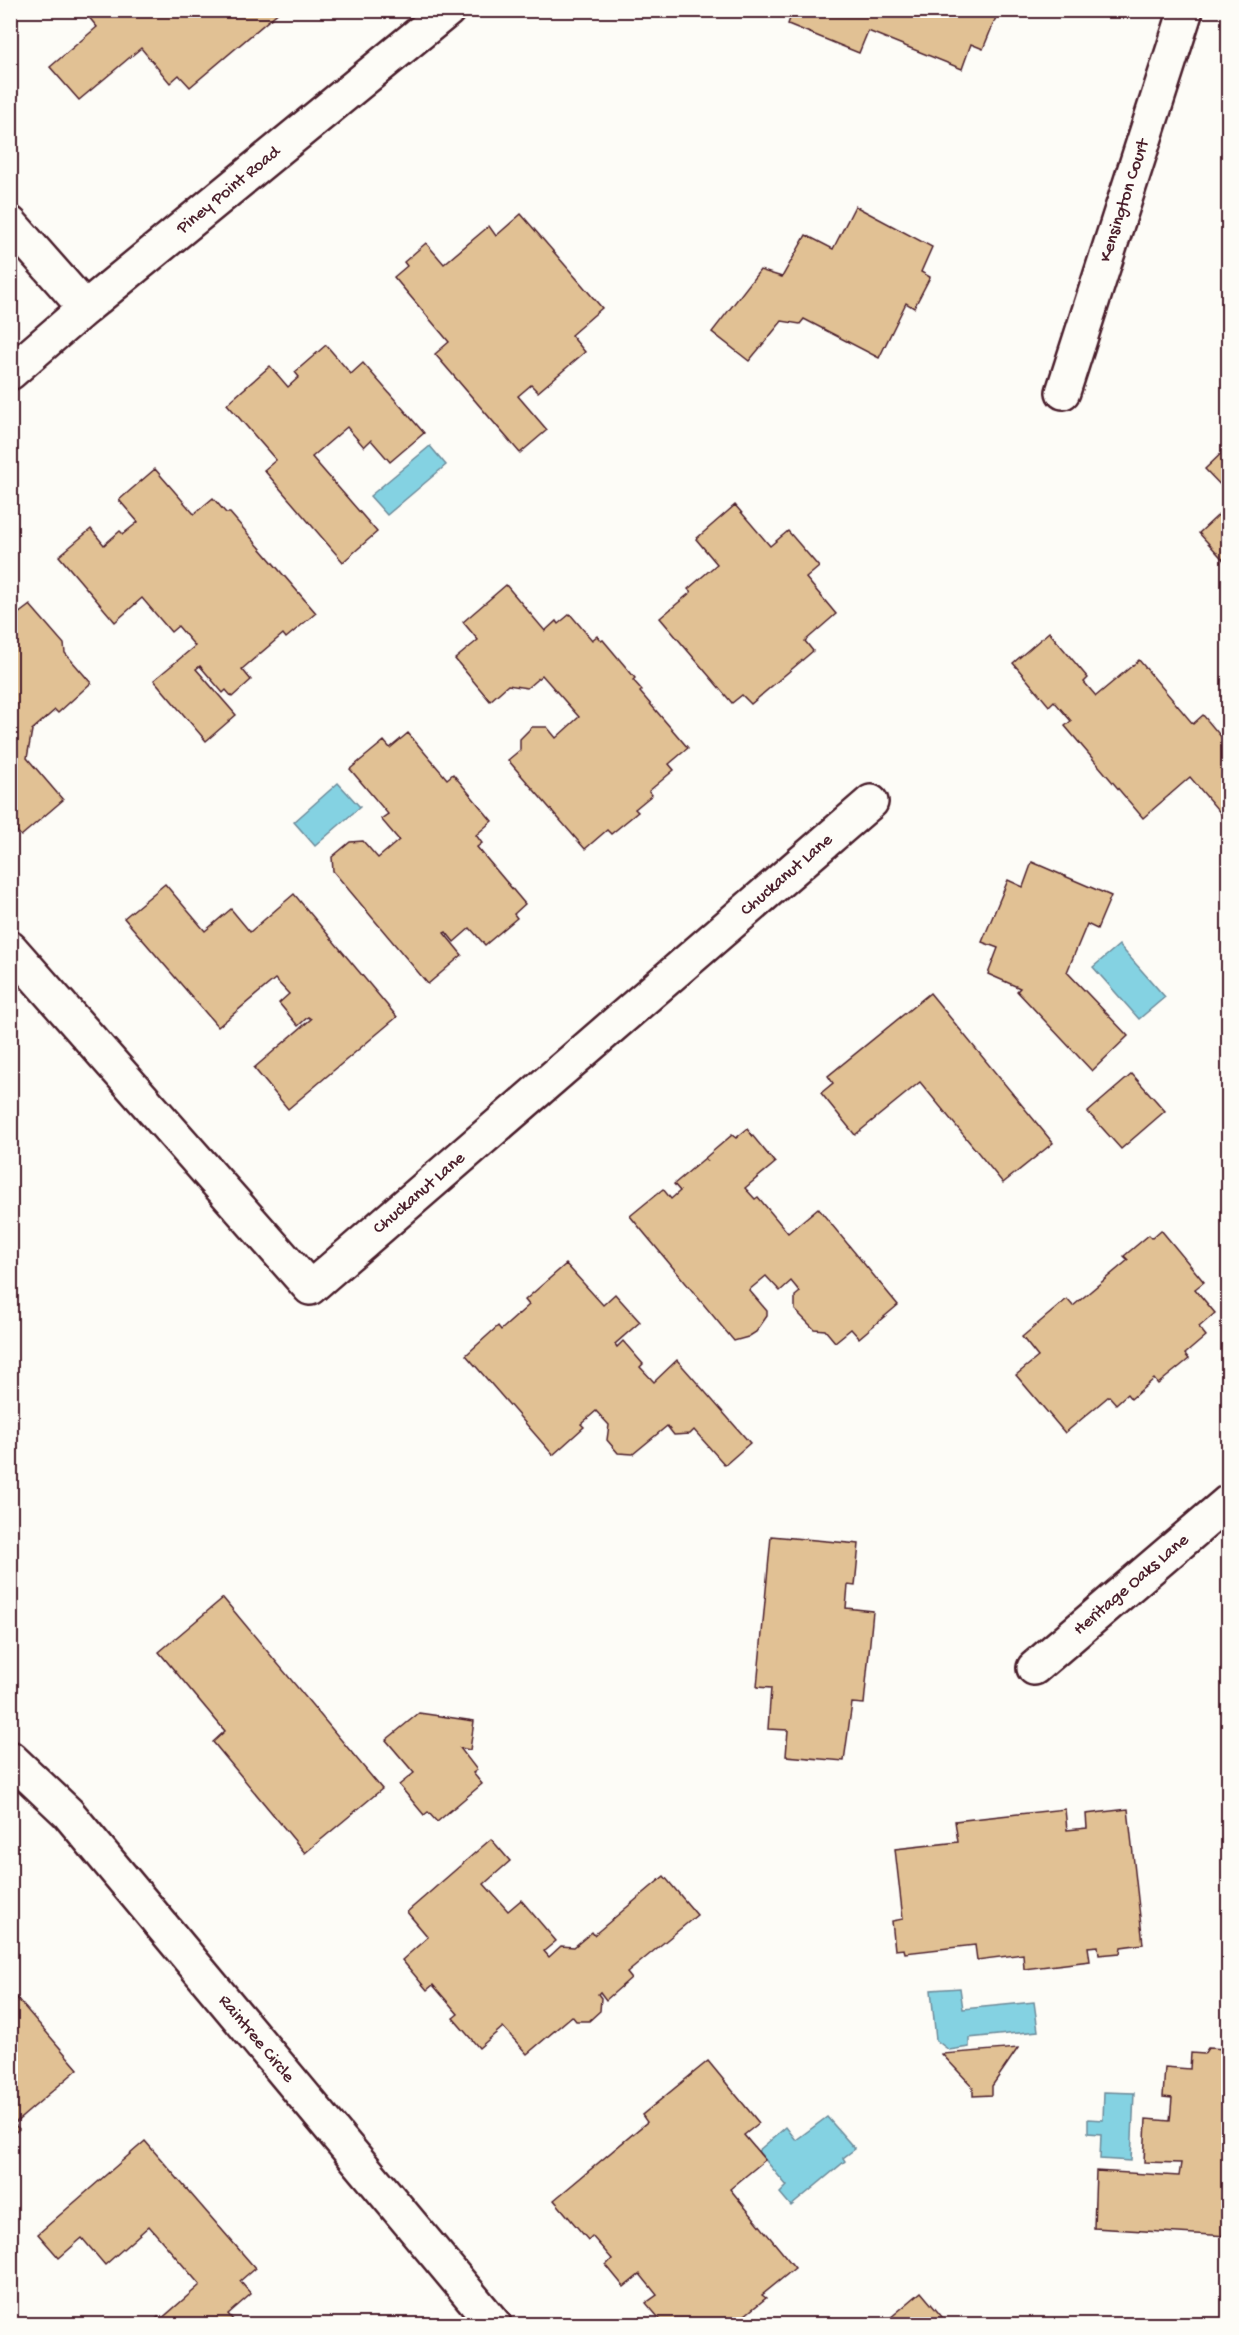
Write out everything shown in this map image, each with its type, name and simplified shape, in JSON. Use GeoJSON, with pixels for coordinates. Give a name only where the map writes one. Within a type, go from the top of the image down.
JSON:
{"type":"FeatureCollection","features":[{"type":"Feature","properties":{"kind":"street","name":"Piney Point Road"},"geometry":{"type":"LineString","coordinates":[[10,373],[85,308],[448,10]]}},
{"type":"Feature","properties":{"kind":"street","name":"Kensington Court"},"geometry":{"type":"LineString","coordinates":[[1063,392],[1186,10]]}},
{"type":"Feature","properties":{"kind":"street"},"geometry":{"type":"LineString","coordinates":[[10,223],[85,308]]}},
{"type":"Feature","properties":{"kind":"street","name":"Chuckanut Lane"},"geometry":{"type":"LineString","coordinates":[[10,948],[310,1288],[871,802]]}},
{"type":"Feature","properties":{"kind":"street","name":"Heritage Oaks Lane"},"geometry":{"type":"LineString","coordinates":[[1034,1668],[1228,1502]]}},
{"type":"Feature","properties":{"kind":"street","name":"Raintree Circle"},"geometry":{"type":"LineString","coordinates":[[10,1758],[68,1814],[494,2325]]}},
{"type":"Feature","properties":{"kind":"water"},"geometry":{"type":"Polygon","coordinates":[[[430,446],[446,465],[387,515],[370,496],[430,446]]]}},
{"type":"Feature","properties":{"kind":"water"},"geometry":{"type":"Polygon","coordinates":[[[338,783],[360,807],[315,846],[294,822],[338,783]]]}},
{"type":"Feature","properties":{"kind":"water"},"geometry":{"type":"Polygon","coordinates":[[[1119,945],[1165,997],[1139,1019],[1093,967],[1119,945]]]}},
{"type":"Feature","properties":{"kind":"water"},"geometry":{"type":"Polygon","coordinates":[[[960,1988],[963,2009],[1034,2002],[1038,2031],[969,2038],[969,2047],[949,2050],[936,2040],[931,1990],[960,1988]]]}},
{"type":"Feature","properties":{"kind":"water"},"geometry":{"type":"Polygon","coordinates":[[[1104,2092],[1134,2093],[1131,2161],[1100,2159],[1101,2134],[1088,2133],[1088,2119],[1103,2120],[1104,2092]]]}},
{"type":"Feature","properties":{"kind":"water"},"geometry":{"type":"Polygon","coordinates":[[[827,2117],[855,2149],[843,2158],[845,2161],[791,2206],[780,2193],[787,2186],[758,2151],[786,2127],[796,2140],[827,2117]]]}},
{"type":"Feature","properties":{"kind":"building"},"geometry":{"type":"Polygon","coordinates":[[[83,10],[281,10],[190,87],[179,75],[170,83],[141,48],[79,100],[50,67],[97,27],[83,10]]]}},
{"type":"Feature","properties":{"kind":"building"},"geometry":{"type":"Polygon","coordinates":[[[793,10],[999,10],[983,49],[971,44],[962,69],[868,31],[859,53],[788,24],[793,10]]]}},
{"type":"Feature","properties":{"kind":"building"},"geometry":{"type":"Polygon","coordinates":[[[855,206],[932,247],[921,272],[930,277],[914,308],[906,303],[879,358],[804,319],[800,324],[782,321],[749,361],[712,332],[760,270],[782,277],[806,235],[833,249],[855,206]]]}},
{"type":"Feature","properties":{"kind":"building"},"geometry":{"type":"Polygon","coordinates":[[[521,214],[602,308],[571,335],[585,352],[538,392],[531,385],[518,396],[547,430],[520,453],[435,354],[449,342],[394,277],[407,266],[404,262],[426,243],[444,264],[489,226],[496,236],[521,214]]]}},
{"type":"Feature","properties":{"kind":"building"},"geometry":{"type":"Polygon","coordinates":[[[326,345],[351,374],[363,363],[424,433],[390,462],[371,440],[364,447],[347,427],[312,457],[377,532],[343,562],[264,470],[276,460],[227,404],[270,366],[288,387],[299,377],[295,372],[326,345]]]}},
{"type":"Feature","properties":{"kind":"building"},"geometry":{"type":"Polygon","coordinates":[[[1228,447],[1228,493],[1205,469],[1228,447]]]}},
{"type":"Feature","properties":{"kind":"building"},"geometry":{"type":"Polygon","coordinates":[[[155,469],[194,514],[213,498],[226,513],[230,513],[316,613],[286,638],[283,634],[242,669],[251,680],[232,697],[226,690],[223,693],[200,666],[196,669],[236,715],[206,741],[154,680],[195,646],[178,626],[171,632],[142,598],[115,622],[59,556],[91,529],[104,545],[120,531],[123,534],[138,522],[119,500],[155,469]]]}},
{"type":"Feature","properties":{"kind":"building"},"geometry":{"type":"Polygon","coordinates":[[[735,505],[770,546],[788,531],[819,567],[806,578],[836,614],[805,641],[813,651],[751,704],[742,695],[732,703],[660,618],[691,592],[688,589],[717,564],[696,539],[735,505]]]}},
{"type":"Feature","properties":{"kind":"building"},"geometry":{"type":"Polygon","coordinates":[[[1228,506],[1228,565],[1199,533],[1228,506]]]}},
{"type":"Feature","properties":{"kind":"building"},"geometry":{"type":"Polygon","coordinates":[[[506,585],[545,631],[556,621],[558,624],[570,614],[592,640],[597,636],[601,641],[603,640],[635,678],[633,680],[642,690],[640,692],[688,748],[669,764],[674,770],[649,791],[652,795],[635,809],[638,812],[611,834],[607,830],[585,849],[508,760],[520,750],[520,739],[532,727],[547,727],[556,738],[579,717],[542,675],[527,688],[508,685],[490,701],[455,659],[478,640],[463,622],[506,585]]]}},
{"type":"Feature","properties":{"kind":"building"},"geometry":{"type":"Polygon","coordinates":[[[30,605],[64,644],[65,653],[91,683],[58,713],[55,710],[32,730],[27,758],[63,800],[21,836],[10,823],[10,620],[30,605]]]}},
{"type":"Feature","properties":{"kind":"building"},"geometry":{"type":"Polygon","coordinates":[[[1049,632],[1088,678],[1084,682],[1096,696],[1139,660],[1193,724],[1203,715],[1228,745],[1228,822],[1190,777],[1143,818],[1065,726],[1071,721],[1054,701],[1049,706],[1013,663],[1049,632]]]}},
{"type":"Feature","properties":{"kind":"building"},"geometry":{"type":"Polygon","coordinates":[[[408,733],[447,779],[453,774],[492,821],[476,835],[482,843],[477,847],[525,904],[514,914],[517,918],[485,945],[470,928],[454,942],[446,932],[444,933],[462,955],[428,984],[333,871],[332,857],[350,842],[363,841],[378,858],[399,840],[381,819],[388,814],[350,769],[384,741],[390,748],[408,733]]]}},
{"type":"Feature","properties":{"kind":"building"},"geometry":{"type":"Polygon","coordinates":[[[1032,862],[1111,896],[1097,929],[1087,924],[1067,972],[1128,1036],[1092,1071],[1017,991],[1020,988],[988,974],[998,948],[982,942],[1008,880],[1023,887],[1032,862]]]}},
{"type":"Feature","properties":{"kind":"building"},"geometry":{"type":"Polygon","coordinates":[[[165,884],[205,931],[231,909],[250,932],[294,894],[397,1017],[288,1109],[254,1068],[311,1019],[308,1017],[298,1026],[279,1003],[289,994],[275,979],[218,1027],[124,918],[165,884]]]}},
{"type":"Feature","properties":{"kind":"building"},"geometry":{"type":"Polygon","coordinates":[[[930,993],[1053,1143],[1003,1183],[920,1082],[855,1135],[821,1093],[833,1083],[828,1076],[930,993]]]}},
{"type":"Feature","properties":{"kind":"building"},"geometry":{"type":"Polygon","coordinates":[[[1132,1074],[1165,1111],[1121,1149],[1088,1112],[1132,1074]]]}},
{"type":"Feature","properties":{"kind":"building"},"geometry":{"type":"Polygon","coordinates":[[[747,1129],[775,1163],[745,1188],[755,1199],[758,1197],[788,1233],[818,1208],[898,1305],[859,1338],[851,1329],[835,1342],[825,1330],[814,1329],[795,1310],[795,1296],[800,1292],[791,1281],[780,1291],[766,1276],[749,1290],[767,1311],[767,1316],[756,1332],[734,1341],[630,1216],[663,1189],[671,1199],[680,1191],[674,1184],[732,1135],[736,1138],[747,1129]]]}},
{"type":"Feature","properties":{"kind":"building"},"geometry":{"type":"Polygon","coordinates":[[[1161,1230],[1204,1282],[1195,1289],[1215,1313],[1199,1327],[1206,1336],[1185,1354],[1189,1359],[1158,1384],[1154,1379],[1131,1399],[1127,1394],[1116,1404],[1109,1396],[1065,1433],[1016,1375],[1038,1357],[1022,1337],[1067,1299],[1073,1306],[1128,1260],[1124,1256],[1149,1235],[1152,1238],[1161,1230]]]}},
{"type":"Feature","properties":{"kind":"building"},"geometry":{"type":"Polygon","coordinates":[[[566,1264],[603,1305],[615,1294],[640,1322],[615,1344],[617,1347],[623,1341],[643,1364],[640,1367],[654,1382],[677,1360],[750,1443],[725,1465],[694,1430],[690,1434],[674,1435],[667,1426],[633,1454],[618,1453],[607,1440],[609,1425],[596,1411],[581,1424],[584,1427],[553,1455],[466,1355],[498,1326],[501,1330],[529,1305],[525,1300],[566,1264]]]}},
{"type":"Feature","properties":{"kind":"building"},"geometry":{"type":"Polygon","coordinates":[[[771,1536],[859,1544],[855,1586],[848,1585],[846,1608],[873,1611],[864,1704],[852,1703],[844,1761],[786,1756],[788,1730],[768,1729],[771,1688],[757,1687],[771,1536]]]}},
{"type":"Feature","properties":{"kind":"building"},"geometry":{"type":"Polygon","coordinates":[[[223,1598],[382,1789],[305,1853],[213,1742],[225,1731],[159,1652],[223,1598]]]}},
{"type":"Feature","properties":{"kind":"building"},"geometry":{"type":"Polygon","coordinates":[[[419,1713],[474,1721],[470,1750],[460,1748],[477,1770],[473,1773],[482,1784],[437,1822],[428,1812],[424,1815],[399,1785],[414,1773],[386,1740],[419,1713]]]}},
{"type":"Feature","properties":{"kind":"building"},"geometry":{"type":"Polygon","coordinates":[[[1065,1809],[1067,1830],[1087,1828],[1086,1814],[1128,1809],[1143,1944],[1121,1947],[1120,1953],[1099,1955],[1098,1946],[1088,1947],[1090,1961],[1024,1969],[1023,1954],[977,1960],[975,1945],[905,1953],[904,1949],[895,1950],[892,1921],[903,1919],[895,1849],[958,1842],[955,1821],[1065,1809]]]}},
{"type":"Feature","properties":{"kind":"building"},"geometry":{"type":"Polygon","coordinates":[[[491,1839],[510,1861],[484,1884],[508,1911],[521,1900],[556,1941],[544,1951],[549,1957],[561,1946],[574,1947],[592,1932],[594,1935],[664,1876],[697,1915],[627,1973],[631,1978],[606,2000],[600,1992],[598,1994],[601,1998],[600,2011],[589,2021],[576,2021],[572,2016],[527,2054],[503,2027],[479,2048],[453,2018],[458,2014],[433,1985],[427,1990],[402,1960],[428,1937],[407,1912],[491,1839]]]}},
{"type":"Feature","properties":{"kind":"building"},"geometry":{"type":"Polygon","coordinates":[[[10,1990],[78,2069],[14,2124],[19,2129],[10,2137],[10,1990]]]}},
{"type":"Feature","properties":{"kind":"building"},"geometry":{"type":"Polygon","coordinates":[[[1018,2048],[992,2086],[992,2095],[973,2096],[973,2087],[942,2054],[1018,2048]]]}},
{"type":"Feature","properties":{"kind":"building"},"geometry":{"type":"Polygon","coordinates":[[[1208,2048],[1228,2049],[1228,2236],[1094,2228],[1096,2171],[1179,2176],[1181,2163],[1144,2162],[1146,2119],[1170,2121],[1172,2098],[1163,2097],[1165,2067],[1190,2069],[1191,2053],[1204,2054],[1208,2048]]]}},
{"type":"Feature","properties":{"kind":"building"},"geometry":{"type":"Polygon","coordinates":[[[708,2061],[759,2123],[744,2135],[765,2160],[730,2189],[795,2268],[762,2295],[766,2298],[734,2324],[664,2324],[646,2303],[657,2295],[640,2274],[624,2287],[606,2265],[612,2259],[592,2236],[588,2240],[554,2200],[647,2122],[642,2115],[708,2061]]]}},
{"type":"Feature","properties":{"kind":"building"},"geometry":{"type":"Polygon","coordinates":[[[145,2141],[255,2268],[240,2281],[251,2294],[228,2314],[233,2320],[228,2324],[149,2324],[158,2317],[160,2320],[200,2285],[149,2226],[105,2265],[82,2238],[59,2258],[38,2234],[145,2141]]]}},
{"type":"Feature","properties":{"kind":"building"},"geometry":{"type":"Polygon","coordinates":[[[921,2292],[948,2324],[883,2324],[921,2292]]]}}]}
